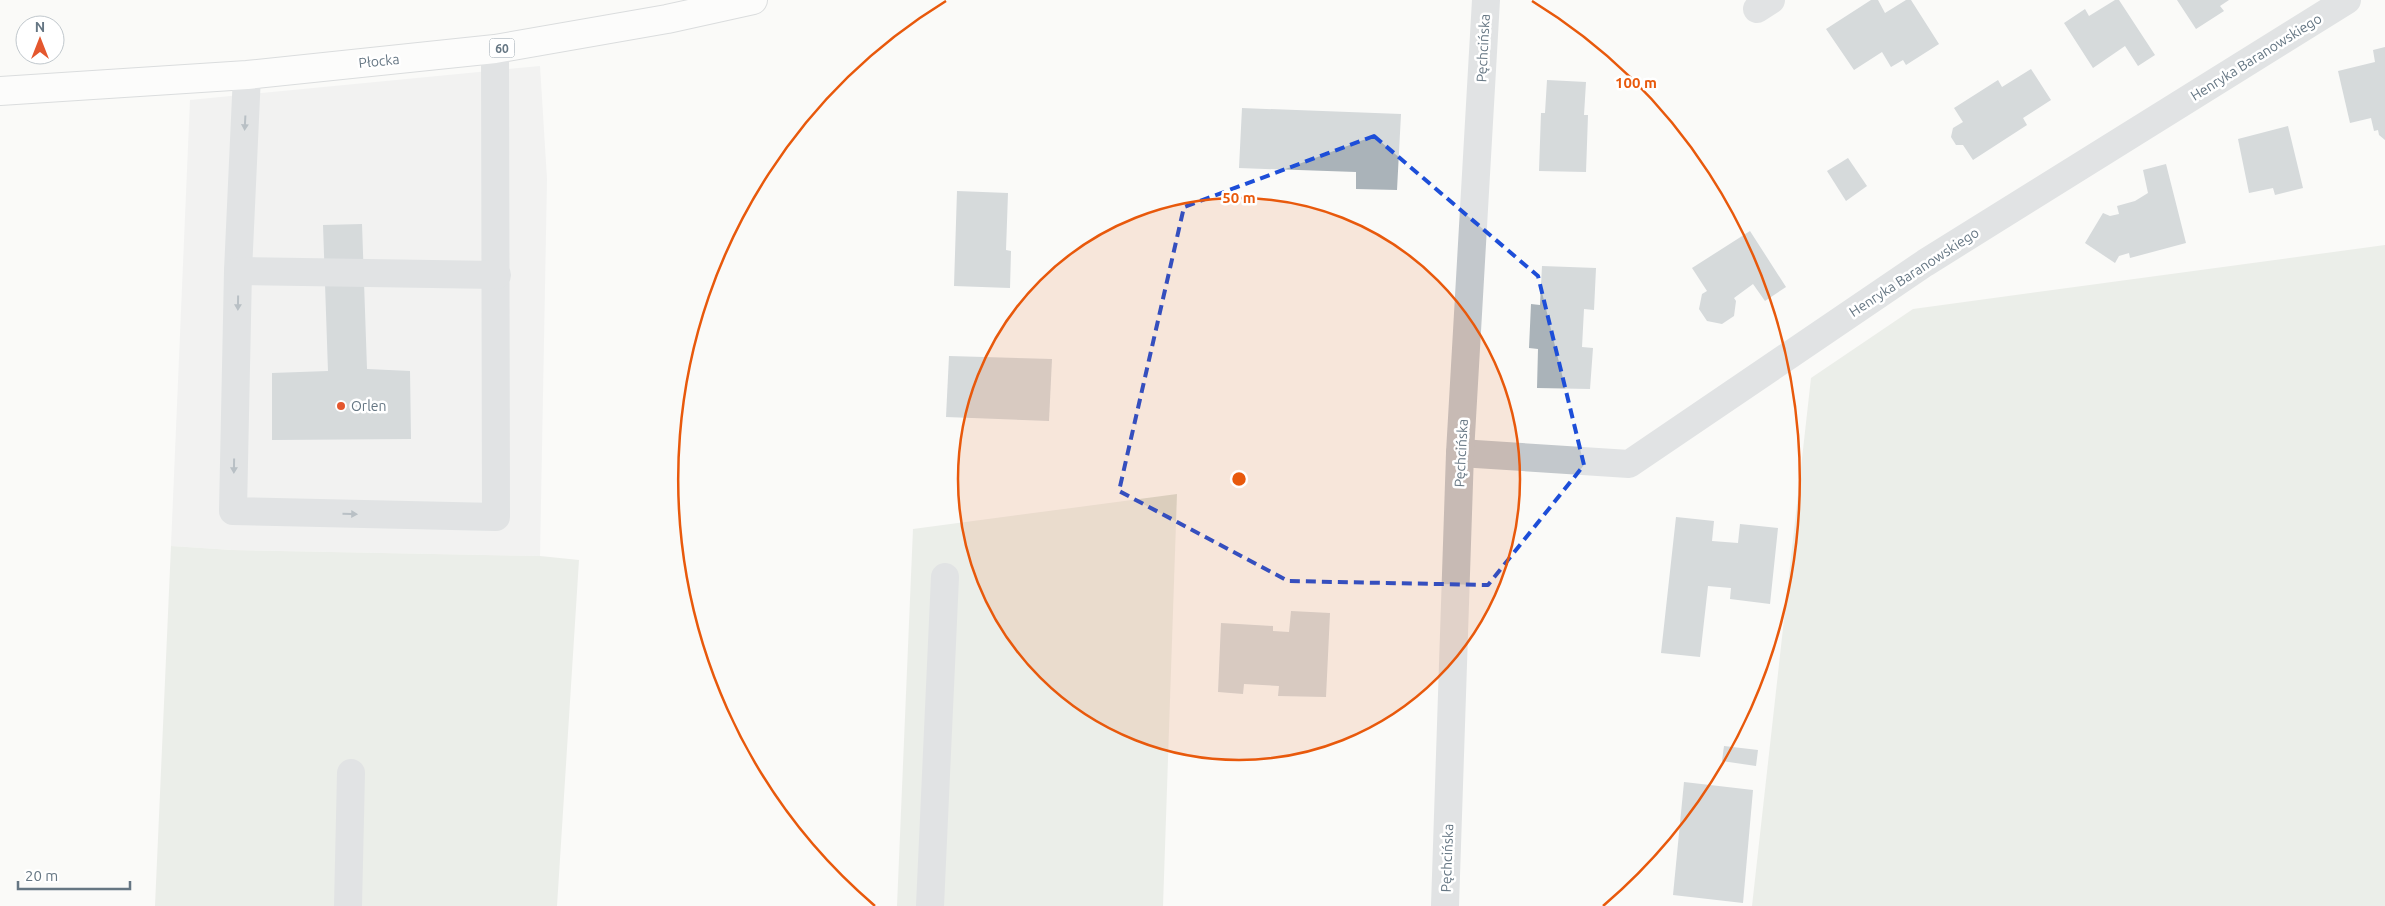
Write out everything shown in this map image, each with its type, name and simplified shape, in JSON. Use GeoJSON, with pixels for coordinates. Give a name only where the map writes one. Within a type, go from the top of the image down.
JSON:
{"type":"FeatureCollection","features":[{"type":"Feature","properties":{"kind":"main road","name":"Płocka"},"geometry":{"type":"LineString","coordinates":[[0,90],[247,75],[496,49],[667,19],[753,0]]}},
{"type":"Feature","properties":{"kind":"street","name":"Pęchcińska"},"geometry":{"type":"LineString","coordinates":[[1445,906],[1460,452],[1486,0]]}},
{"type":"Feature","properties":{"kind":"street","name":"Henryka Baranowskiego"},"geometry":{"type":"LineString","coordinates":[[1460,452],[1629,464],[1925,263],[2348,0]]}},
{"type":"Feature","properties":{"kind":"street"},"geometry":{"type":"LineString","coordinates":[[247,75],[238,271],[233,511],[496,517],[496,49]]}},
{"type":"Feature","properties":{"kind":"street"},"geometry":{"type":"LineString","coordinates":[[238,271],[497,274]]}},
{"type":"Feature","properties":{"kind":"street"},"geometry":{"type":"LineString","coordinates":[[930,906],[945,577]]}},
{"type":"Feature","properties":{"kind":"street"},"geometry":{"type":"LineString","coordinates":[[348,906],[351,773]]}},
{"type":"Feature","properties":{"kind":"highlighted area"},"geometry":{"type":"Polygon","coordinates":[[[1374,136],[1538,276],[1584,465],[1488,585],[1288,581],[1119,491],[1184,207],[1374,136]]]}},
{"type":"Feature","properties":{"kind":"shaded area"},"geometry":{"type":"Polygon","coordinates":[[[540,66],[547,179],[540,556],[232,550],[171,546],[190,100],[540,66]]]}},
{"type":"Feature","properties":{"kind":"shaded area"},"geometry":{"type":"Polygon","coordinates":[[[2385,245],[2385,906],[1752,906],[1811,378],[1913,309],[2385,245]]]}},
{"type":"Feature","properties":{"kind":"shaded area"},"geometry":{"type":"Polygon","coordinates":[[[1177,494],[1163,906],[897,906],[913,529],[1177,494]]]}},
{"type":"Feature","properties":{"kind":"shaded area"},"geometry":{"type":"Polygon","coordinates":[[[171,546],[232,550],[540,556],[579,560],[557,906],[155,906],[171,546]]]}},
{"type":"Feature","properties":{"kind":"building"},"geometry":{"type":"Polygon","coordinates":[[[1871,0],[1878,0],[1885,13],[1906,0],[1911,0],[1939,44],[1906,65],[1903,60],[1891,67],[1882,52],[1854,70],[1826,29],[1871,0]]]}},
{"type":"Feature","properties":{"kind":"building"},"geometry":{"type":"Polygon","coordinates":[[[2115,0],[2119,0],[2155,55],[2138,66],[2125,46],[2093,68],[2064,23],[2085,9],[2089,16],[2115,0]]]}},
{"type":"Feature","properties":{"kind":"building"},"geometry":{"type":"Polygon","coordinates":[[[2177,0],[2229,0],[2220,6],[2224,11],[2196,29],[2177,0]]]}},
{"type":"Feature","properties":{"kind":"building"},"geometry":{"type":"Polygon","coordinates":[[[2385,47],[2385,140],[2379,135],[2378,130],[2374,131],[2371,118],[2350,123],[2338,71],[2375,62],[2373,50],[2385,47]]]}},
{"type":"Feature","properties":{"kind":"building"},"geometry":{"type":"Polygon","coordinates":[[[2031,69],[2051,100],[2023,118],[2027,125],[1973,160],[1963,145],[1956,145],[1951,137],[1953,128],[1963,122],[1954,108],[1998,80],[2002,87],[2031,69]]]}},
{"type":"Feature","properties":{"kind":"building"},"geometry":{"type":"Polygon","coordinates":[[[1547,80],[1586,82],[1584,115],[1588,115],[1586,172],[1539,171],[1541,113],[1545,113],[1547,80]]]}},
{"type":"Feature","properties":{"kind":"building"},"geometry":{"type":"Polygon","coordinates":[[[1242,108],[1401,114],[1397,190],[1356,189],[1356,172],[1239,168],[1242,108]]]}},
{"type":"Feature","properties":{"kind":"building"},"geometry":{"type":"Polygon","coordinates":[[[2288,126],[2303,188],[2275,195],[2273,188],[2249,193],[2238,139],[2288,126]]]}},
{"type":"Feature","properties":{"kind":"building"},"geometry":{"type":"Polygon","coordinates":[[[1848,158],[1867,186],[1846,201],[1827,171],[1848,158]]]}},
{"type":"Feature","properties":{"kind":"building"},"geometry":{"type":"Polygon","coordinates":[[[2166,164],[2186,243],[2130,258],[2129,253],[2119,256],[2115,263],[2085,243],[2103,213],[2110,216],[2119,214],[2117,206],[2135,201],[2148,193],[2143,170],[2166,164]]]}},
{"type":"Feature","properties":{"kind":"building"},"geometry":{"type":"Polygon","coordinates":[[[957,191],[1008,193],[1006,250],[1011,251],[1010,288],[954,286],[957,191]]]}},
{"type":"Feature","properties":{"kind":"building","name":"Orlen"},"geometry":{"type":"Polygon","coordinates":[[[362,224],[367,369],[410,371],[411,439],[272,440],[272,373],[328,371],[323,225],[362,224]]]}},
{"type":"Feature","properties":{"kind":"building"},"geometry":{"type":"Polygon","coordinates":[[[1750,231],[1786,287],[1765,301],[1753,284],[1734,298],[1736,301],[1734,316],[1722,324],[1707,321],[1699,309],[1702,294],[1707,291],[1692,268],[1750,231]]]}},
{"type":"Feature","properties":{"kind":"building"},"geometry":{"type":"Polygon","coordinates":[[[1542,266],[1596,268],[1594,310],[1584,309],[1582,347],[1593,348],[1590,389],[1537,388],[1538,349],[1529,348],[1531,304],[1540,305],[1542,266]]]}},
{"type":"Feature","properties":{"kind":"building"},"geometry":{"type":"Polygon","coordinates":[[[949,356],[1052,359],[1049,421],[946,417],[949,356]]]}},
{"type":"Feature","properties":{"kind":"building"},"geometry":{"type":"Polygon","coordinates":[[[1676,517],[1714,521],[1712,541],[1738,543],[1740,524],[1778,528],[1770,604],[1730,599],[1731,588],[1708,586],[1700,657],[1661,653],[1676,517]]]}},
{"type":"Feature","properties":{"kind":"building"},"geometry":{"type":"Polygon","coordinates":[[[1291,611],[1330,613],[1326,697],[1278,696],[1279,686],[1244,684],[1243,694],[1218,692],[1221,623],[1273,626],[1273,631],[1289,632],[1291,611]]]}},
{"type":"Feature","properties":{"kind":"building"},"geometry":{"type":"Polygon","coordinates":[[[1724,746],[1758,750],[1756,766],[1722,761],[1724,746]]]}},
{"type":"Feature","properties":{"kind":"building"},"geometry":{"type":"Polygon","coordinates":[[[1684,782],[1753,790],[1743,903],[1673,895],[1684,782]]]}},
{"type":"Feature","properties":{"kind":"place","name":"Orlen"},"geometry":{"type":"Point","coordinates":[341,406]}}]}
